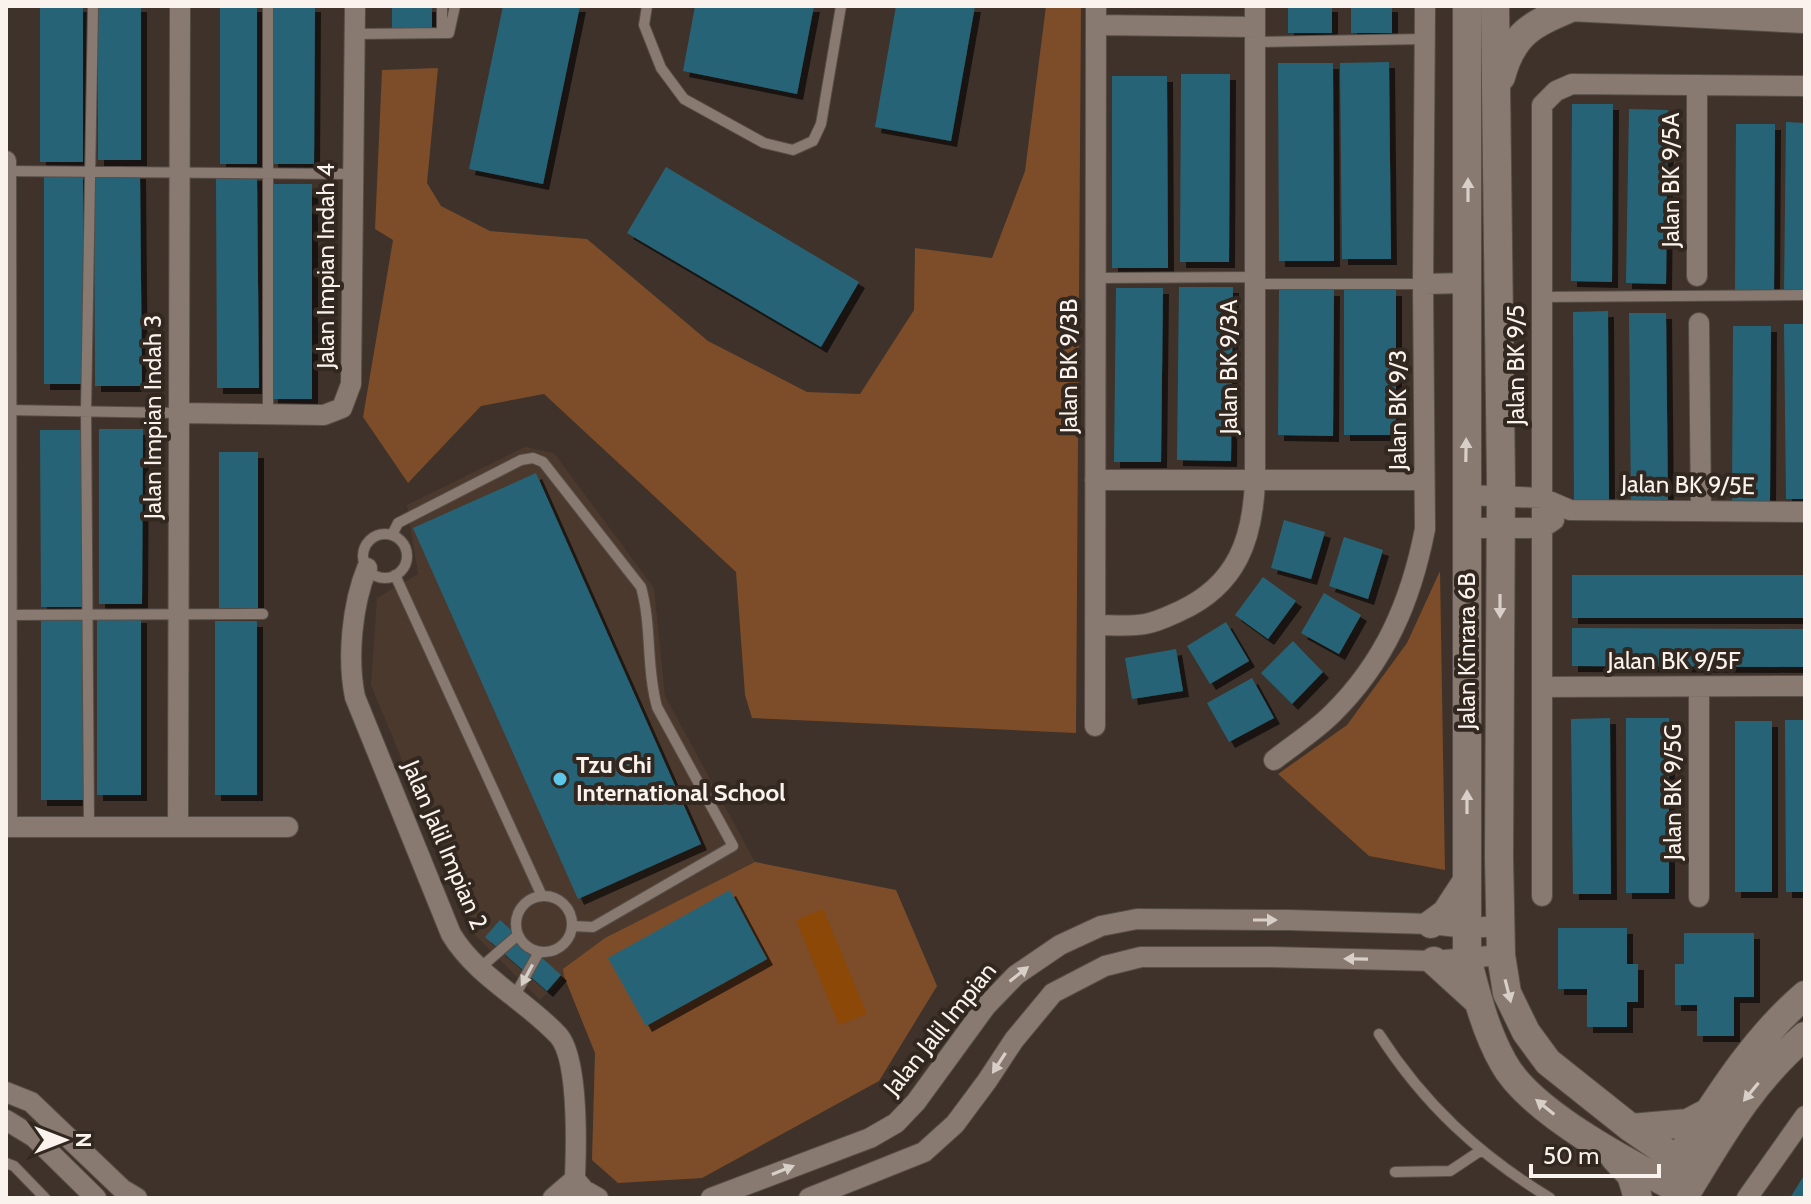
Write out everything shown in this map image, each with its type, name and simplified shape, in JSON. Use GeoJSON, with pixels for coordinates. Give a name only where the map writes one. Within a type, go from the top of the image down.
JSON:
{"type":"FeatureCollection","features":[{"type":"Feature","properties":{"kind":"street","name":"Jalan Impian Indah 3"},"geometry":{"type":"LineString","coordinates":[[178,827],[180,6]]}},
{"type":"Feature","properties":{"kind":"street","name":"Jalan Impian Indah 4"},"geometry":{"type":"LineString","coordinates":[[179,413],[324,415],[342,408],[351,384],[355,6]]}},
{"type":"Feature","properties":{"kind":"street","name":"Jalan BK 9/3A"},"geometry":{"type":"LineString","coordinates":[[1095,625],[1144,624],[1205,598],[1226,579],[1241,554],[1254,506],[1255,6]]}},
{"type":"Feature","properties":{"kind":"street","name":"Jalan BK 9/3"},"geometry":{"type":"LineString","coordinates":[[1274,760],[1331,715],[1364,678],[1392,635],[1418,568],[1425,529],[1425,6]]}},
{"type":"Feature","properties":{"kind":"street","name":"Jalan Kinrara 6B"},"geometry":{"type":"LineString","coordinates":[[1467,6],[1467,958],[1479,1002],[1504,1065],[1542,1106],[1609,1151],[1677,1184]]}},
{"type":"Feature","properties":{"kind":"street","name":"Jalan Kinrara 6B"},"geometry":{"type":"LineString","coordinates":[[1495,6],[1501,496],[1501,955],[1512,1006],[1548,1062],[1631,1128],[1677,1184]]}},
{"type":"Feature","properties":{"kind":"street"},"geometry":{"type":"LineString","coordinates":[[1496,94],[1513,43],[1562,7],[1805,19]]}},
{"type":"Feature","properties":{"kind":"street"},"geometry":{"type":"LineString","coordinates":[[1096,16],[1255,35]]}},
{"type":"Feature","properties":{"kind":"street","name":"Jalan BK 9/3B"},"geometry":{"type":"LineString","coordinates":[[1095,726],[1096,16]]}},
{"type":"Feature","properties":{"kind":"street","name":"Jalan BK 9/5"},"geometry":{"type":"LineString","coordinates":[[1542,896],[1542,105],[1556,91],[1572,84],[1805,86]]}},
{"type":"Feature","properties":{"kind":"street","name":"Jalan BK 9/5A"},"geometry":{"type":"LineString","coordinates":[[1697,85],[1697,276]]}},
{"type":"Feature","properties":{"kind":"street"},"geometry":{"type":"LineString","coordinates":[[6,161],[6,827],[288,827]]}},
{"type":"Feature","properties":{"kind":"street"},"geometry":{"type":"LineString","coordinates":[[1423,284],[1468,283]]}},
{"type":"Feature","properties":{"kind":"street"},"geometry":{"type":"LineString","coordinates":[[1699,323],[1701,511]]}},
{"type":"Feature","properties":{"kind":"street"},"geometry":{"type":"LineString","coordinates":[[1095,480],[1424,480]]}},
{"type":"Feature","properties":{"kind":"street","name":"Jalan BK 9/5E"},"geometry":{"type":"LineString","coordinates":[[1466,495],[1542,498],[1570,510],[1805,512]]}},
{"type":"Feature","properties":{"kind":"street"},"geometry":{"type":"LineString","coordinates":[[1466,528],[1542,528],[1570,510]]}},
{"type":"Feature","properties":{"kind":"street","name":"Jalan Jalil Impian 2"},"geometry":{"type":"LineString","coordinates":[[367,568],[356,594],[351,679],[355,697],[451,934],[462,952],[560,1037],[573,1072],[575,1188]]}},
{"type":"Feature","properties":{"kind":"street","name":"Jalan BK 9/5F"},"geometry":{"type":"LineString","coordinates":[[1543,687],[1805,686]]}},
{"type":"Feature","properties":{"kind":"street","name":"Jalan BK 9/5G"},"geometry":{"type":"LineString","coordinates":[[1699,687],[1699,897]]}},
{"type":"Feature","properties":{"kind":"street"},"geometry":{"type":"LineString","coordinates":[[1431,924],[1446,913],[1467,880]]}},
{"type":"Feature","properties":{"kind":"street","name":"Jalan Jalil Impian"},"geometry":{"type":"LineString","coordinates":[[711,1198],[870,1138],[896,1123],[916,1102],[986,1006],[1016,975],[1060,945],[1101,926],[1137,919],[1431,924],[1467,928],[1501,926]]}},
{"type":"Feature","properties":{"kind":"street"},"geometry":{"type":"LineString","coordinates":[[809,1198],[924,1152],[955,1124],[1020,1031],[1053,993],[1105,966],[1141,957],[1434,961],[1501,955]]}},
{"type":"Feature","properties":{"kind":"street"},"geometry":{"type":"LineString","coordinates":[[1434,961],[1479,1002]]}},
{"type":"Feature","properties":{"kind":"street"},"geometry":{"type":"LineString","coordinates":[[1677,1184],[1707,1113],[1785,1012],[1805,995]]}},
{"type":"Feature","properties":{"kind":"street"},"geometry":{"type":"LineString","coordinates":[[1677,1184],[1769,1071],[1805,1036]]}},
{"type":"Feature","properties":{"kind":"street"},"geometry":{"type":"LineString","coordinates":[[6,1092],[31,1102],[122,1189],[137,1198]]}},
{"type":"Feature","properties":{"kind":"street"},"geometry":{"type":"LineString","coordinates":[[1631,1128],[1688,1123],[1707,1113]]}},
{"type":"Feature","properties":{"kind":"street"},"geometry":{"type":"LineString","coordinates":[[1752,1196],[1805,1116]]}},
{"type":"Feature","properties":{"kind":"street"},"geometry":{"type":"LineString","coordinates":[[6,1120],[34,1137],[96,1198]]}},
{"type":"Feature","properties":{"kind":"street"},"geometry":{"type":"LineString","coordinates":[[1609,1151],[1631,1175],[1638,1198]]}},
{"type":"Feature","properties":{"kind":"street"},"geometry":{"type":"LineString","coordinates":[[553,1198],[575,1188],[598,1198]]}},
{"type":"Feature","properties":{"kind":"lane"},"geometry":{"type":"LineString","coordinates":[[89,827],[86,411],[93,6]]}},
{"type":"Feature","properties":{"kind":"lane"},"geometry":{"type":"LineString","coordinates":[[268,6],[268,415]]}},
{"type":"Feature","properties":{"kind":"lane"},"geometry":{"type":"LineString","coordinates":[[442,6],[442,33]]}},
{"type":"Feature","properties":{"kind":"lane"},"geometry":{"type":"LineString","coordinates":[[355,34],[449,33],[455,6]]}},
{"type":"Feature","properties":{"kind":"lane"},"geometry":{"type":"LineString","coordinates":[[647,6],[644,25],[661,68],[684,99],[764,143],[793,150],[813,141],[821,124],[841,6]]}},
{"type":"Feature","properties":{"kind":"lane"},"geometry":{"type":"LineString","coordinates":[[1255,35],[1425,39]]}},
{"type":"Feature","properties":{"kind":"lane"},"geometry":{"type":"LineString","coordinates":[[6,171],[353,174]]}},
{"type":"Feature","properties":{"kind":"lane"},"geometry":{"type":"LineString","coordinates":[[1095,278],[1423,284]]}},
{"type":"Feature","properties":{"kind":"lane"},"geometry":{"type":"LineString","coordinates":[[1542,297],[1805,295]]}},
{"type":"Feature","properties":{"kind":"lane"},"geometry":{"type":"LineString","coordinates":[[6,410],[179,413]]}},
{"type":"Feature","properties":{"kind":"lane"},"geometry":{"type":"LineString","coordinates":[[392,535],[398,523],[521,460],[533,458],[543,462],[641,587],[646,606],[651,684],[657,707],[733,846],[593,927],[572,926]]}},
{"type":"Feature","properties":{"kind":"lane"},"geometry":{"type":"LineString","coordinates":[[379,535],[392,535],[403,544],[406,558],[395,575],[376,576],[367,568],[363,555],[368,542],[379,535]]}},
{"type":"Feature","properties":{"kind":"lane"},"geometry":{"type":"LineString","coordinates":[[395,575],[542,896]]}},
{"type":"Feature","properties":{"kind":"lane"},"geometry":{"type":"LineString","coordinates":[[6,615],[263,614]]}},
{"type":"Feature","properties":{"kind":"lane"},"geometry":{"type":"LineString","coordinates":[[542,896],[560,901],[567,908],[572,926],[565,943],[548,952],[539,952],[523,943],[518,935],[520,909],[526,902],[542,896]]}},
{"type":"Feature","properties":{"kind":"lane"},"geometry":{"type":"LineString","coordinates":[[480,968],[518,935]]}},
{"type":"Feature","properties":{"kind":"lane"},"geometry":{"type":"LineString","coordinates":[[514,997],[539,952]]}},
{"type":"Feature","properties":{"kind":"lane"},"geometry":{"type":"LineString","coordinates":[[1379,1034],[1427,1099],[1480,1151],[1550,1198]]}},
{"type":"Feature","properties":{"kind":"lane"},"geometry":{"type":"LineString","coordinates":[[1395,1172],[1450,1171],[1480,1151]]}},
{"type":"Feature","properties":{"kind":"lane"},"geometry":{"type":"LineString","coordinates":[[6,1163],[14,1166],[45,1198]]}},
{"type":"Feature","properties":{"kind":"shaded area"},"geometry":{"type":"Polygon","coordinates":[[[1046,6],[1081,6],[1076,733],[752,718],[745,695],[736,572],[544,394],[481,406],[408,483],[363,417],[393,240],[375,229],[382,70],[438,68],[427,183],[441,206],[490,231],[587,239],[708,341],[807,392],[860,394],[914,310],[915,248],[992,258],[1025,171],[1046,6]]]}},
{"type":"Feature","properties":{"kind":"shaded area","name":"Tzu Chi International School"},"geometry":{"type":"Polygon","coordinates":[[[525,447],[554,453],[654,588],[665,696],[755,862],[896,890],[937,986],[879,1081],[702,1178],[618,1183],[592,1160],[595,1053],[564,977],[540,1000],[474,934],[371,685],[377,598],[418,574],[407,505],[525,447]]]}},
{"type":"Feature","properties":{"kind":"shaded area"},"geometry":{"type":"Polygon","coordinates":[[[1440,571],[1445,870],[1369,856],[1278,774],[1347,725],[1407,643],[1440,571]]]}},
{"type":"Feature","properties":{"kind":"shaded area"},"geometry":{"type":"Polygon","coordinates":[[[755,862],[896,890],[937,986],[879,1081],[702,1178],[618,1183],[592,1160],[595,1053],[563,969],[605,938],[755,862]]]}},
{"type":"Feature","properties":{"kind":"shaded area"},"geometry":{"type":"Polygon","coordinates":[[[823,909],[867,1014],[839,1025],[796,920],[823,909]]]}},
{"type":"Feature","properties":{"kind":"building"},"geometry":{"type":"Polygon","coordinates":[[[40,6],[83,6],[83,162],[40,162],[40,6]]]}},
{"type":"Feature","properties":{"kind":"building"},"geometry":{"type":"Polygon","coordinates":[[[98,6],[141,6],[141,160],[98,160],[98,6]]]}},
{"type":"Feature","properties":{"kind":"building"},"geometry":{"type":"Polygon","coordinates":[[[220,6],[257,6],[257,164],[220,164],[220,6]]]}},
{"type":"Feature","properties":{"kind":"building"},"geometry":{"type":"Polygon","coordinates":[[[273,6],[315,6],[314,164],[272,164],[273,6]]]}},
{"type":"Feature","properties":{"kind":"building"},"geometry":{"type":"Polygon","coordinates":[[[392,6],[432,6],[432,28],[392,28],[392,6]]]}},
{"type":"Feature","properties":{"kind":"building"},"geometry":{"type":"Polygon","coordinates":[[[503,6],[580,6],[543,184],[469,169],[503,6]]]}},
{"type":"Feature","properties":{"kind":"building"},"geometry":{"type":"Polygon","coordinates":[[[695,6],[814,6],[797,94],[683,71],[695,6]]]}},
{"type":"Feature","properties":{"kind":"building"},"geometry":{"type":"Polygon","coordinates":[[[896,6],[975,6],[951,141],[875,127],[896,6]]]}},
{"type":"Feature","properties":{"kind":"building"},"geometry":{"type":"Polygon","coordinates":[[[1288,6],[1332,6],[1332,33],[1288,33],[1288,6]]]}},
{"type":"Feature","properties":{"kind":"building"},"geometry":{"type":"Polygon","coordinates":[[[1351,6],[1392,6],[1392,33],[1351,33],[1351,6]]]}},
{"type":"Feature","properties":{"kind":"building"},"geometry":{"type":"Polygon","coordinates":[[[1389,62],[1391,259],[1342,259],[1340,63],[1389,62]]]}},
{"type":"Feature","properties":{"kind":"building"},"geometry":{"type":"Polygon","coordinates":[[[1278,63],[1333,63],[1334,261],[1279,261],[1278,63]]]}},
{"type":"Feature","properties":{"kind":"building"},"geometry":{"type":"Polygon","coordinates":[[[1181,74],[1230,74],[1229,262],[1180,262],[1181,74]]]}},
{"type":"Feature","properties":{"kind":"building"},"geometry":{"type":"Polygon","coordinates":[[[1112,76],[1167,76],[1168,268],[1112,268],[1112,76]]]}},
{"type":"Feature","properties":{"kind":"building"},"geometry":{"type":"Polygon","coordinates":[[[1572,104],[1613,104],[1612,282],[1571,281],[1572,104]]]}},
{"type":"Feature","properties":{"kind":"building"},"geometry":{"type":"Polygon","coordinates":[[[1629,109],[1668,110],[1666,284],[1626,283],[1629,109]]]}},
{"type":"Feature","properties":{"kind":"building"},"geometry":{"type":"Polygon","coordinates":[[[1786,122],[1805,123],[1805,293],[1784,293],[1786,122]]]}},
{"type":"Feature","properties":{"kind":"building"},"geometry":{"type":"Polygon","coordinates":[[[1736,124],[1775,124],[1774,295],[1735,294],[1736,124]]]}},
{"type":"Feature","properties":{"kind":"building"},"geometry":{"type":"Polygon","coordinates":[[[666,167],[859,282],[821,347],[627,233],[666,167]]]}},
{"type":"Feature","properties":{"kind":"building"},"geometry":{"type":"Polygon","coordinates":[[[94,173],[140,173],[142,386],[95,386],[94,173]]]}},
{"type":"Feature","properties":{"kind":"building"},"geometry":{"type":"Polygon","coordinates":[[[44,174],[83,174],[84,384],[44,384],[44,174]]]}},
{"type":"Feature","properties":{"kind":"building"},"geometry":{"type":"Polygon","coordinates":[[[216,175],[257,175],[259,388],[217,388],[216,175]]]}},
{"type":"Feature","properties":{"kind":"building"},"geometry":{"type":"Polygon","coordinates":[[[272,184],[312,184],[312,399],[272,399],[272,184]]]}},
{"type":"Feature","properties":{"kind":"building"},"geometry":{"type":"Polygon","coordinates":[[[1179,287],[1233,287],[1231,461],[1177,460],[1179,287]]]}},
{"type":"Feature","properties":{"kind":"building"},"geometry":{"type":"Polygon","coordinates":[[[1116,288],[1163,288],[1161,462],[1114,462],[1116,288]]]}},
{"type":"Feature","properties":{"kind":"building"},"geometry":{"type":"Polygon","coordinates":[[[1279,290],[1334,290],[1333,436],[1278,435],[1279,290]]]}},
{"type":"Feature","properties":{"kind":"building"},"geometry":{"type":"Polygon","coordinates":[[[1344,290],[1396,290],[1396,435],[1344,435],[1344,290]]]}},
{"type":"Feature","properties":{"kind":"building"},"geometry":{"type":"Polygon","coordinates":[[[1608,311],[1609,502],[1574,502],[1573,312],[1608,311]]]}},
{"type":"Feature","properties":{"kind":"building"},"geometry":{"type":"Polygon","coordinates":[[[1629,313],[1666,313],[1668,505],[1631,505],[1629,313]]]}},
{"type":"Feature","properties":{"kind":"building"},"geometry":{"type":"Polygon","coordinates":[[[1784,324],[1805,324],[1805,499],[1786,499],[1784,324]]]}},
{"type":"Feature","properties":{"kind":"building"},"geometry":{"type":"Polygon","coordinates":[[[1733,326],[1771,326],[1770,501],[1732,501],[1733,326]]]}},
{"type":"Feature","properties":{"kind":"building"},"geometry":{"type":"Polygon","coordinates":[[[99,429],[143,429],[142,604],[99,604],[99,429]]]}},
{"type":"Feature","properties":{"kind":"building"},"geometry":{"type":"Polygon","coordinates":[[[40,430],[82,430],[83,607],[41,607],[40,430]]]}},
{"type":"Feature","properties":{"kind":"building"},"geometry":{"type":"Polygon","coordinates":[[[219,452],[258,452],[258,608],[219,608],[219,452]]]}},
{"type":"Feature","properties":{"kind":"building"},"geometry":{"type":"Polygon","coordinates":[[[536,473],[701,844],[578,899],[413,528],[536,473]]]}},
{"type":"Feature","properties":{"kind":"building"},"geometry":{"type":"Polygon","coordinates":[[[1284,520],[1325,532],[1311,579],[1271,568],[1284,520]]]}},
{"type":"Feature","properties":{"kind":"building"},"geometry":{"type":"Polygon","coordinates":[[[1344,537],[1383,550],[1368,599],[1329,586],[1344,537]]]}},
{"type":"Feature","properties":{"kind":"building"},"geometry":{"type":"Polygon","coordinates":[[[1572,575],[1805,575],[1805,618],[1572,618],[1572,575]]]}},
{"type":"Feature","properties":{"kind":"building"},"geometry":{"type":"Polygon","coordinates":[[[1263,577],[1296,601],[1268,639],[1235,615],[1263,577]]]}},
{"type":"Feature","properties":{"kind":"building"},"geometry":{"type":"Polygon","coordinates":[[[1324,593],[1361,615],[1339,654],[1301,633],[1324,593]]]}},
{"type":"Feature","properties":{"kind":"building"},"geometry":{"type":"Polygon","coordinates":[[[97,617],[141,617],[141,795],[97,795],[97,617]]]}},
{"type":"Feature","properties":{"kind":"building"},"geometry":{"type":"Polygon","coordinates":[[[41,619],[83,619],[83,800],[41,800],[41,619]]]}},
{"type":"Feature","properties":{"kind":"building"},"geometry":{"type":"Polygon","coordinates":[[[215,621],[257,621],[257,795],[215,795],[215,621]]]}},
{"type":"Feature","properties":{"kind":"building"},"geometry":{"type":"Polygon","coordinates":[[[1226,622],[1249,661],[1210,684],[1187,646],[1226,622]]]}},
{"type":"Feature","properties":{"kind":"building"},"geometry":{"type":"Polygon","coordinates":[[[1572,628],[1805,629],[1805,667],[1572,666],[1572,628]]]}},
{"type":"Feature","properties":{"kind":"building"},"geometry":{"type":"Polygon","coordinates":[[[1293,641],[1323,672],[1292,704],[1261,673],[1293,641]]]}},
{"type":"Feature","properties":{"kind":"building"},"geometry":{"type":"Polygon","coordinates":[[[1176,649],[1183,691],[1132,699],[1125,658],[1176,649]]]}},
{"type":"Feature","properties":{"kind":"building"},"geometry":{"type":"Polygon","coordinates":[[[1252,678],[1274,718],[1229,742],[1207,703],[1252,678]]]}},
{"type":"Feature","properties":{"kind":"building"},"geometry":{"type":"Polygon","coordinates":[[[1610,718],[1611,894],[1573,894],[1571,719],[1610,718]]]}},
{"type":"Feature","properties":{"kind":"building"},"geometry":{"type":"Polygon","coordinates":[[[1626,718],[1669,718],[1669,893],[1626,893],[1626,718]]]}},
{"type":"Feature","properties":{"kind":"building"},"geometry":{"type":"Polygon","coordinates":[[[1785,720],[1805,720],[1805,892],[1786,892],[1785,720]]]}},
{"type":"Feature","properties":{"kind":"building"},"geometry":{"type":"Polygon","coordinates":[[[1735,721],[1772,721],[1772,892],[1735,892],[1735,721]]]}},
{"type":"Feature","properties":{"kind":"building"},"geometry":{"type":"Polygon","coordinates":[[[730,890],[767,959],[646,1026],[608,958],[730,890]]]}},
{"type":"Feature","properties":{"kind":"building"},"geometry":{"type":"Polygon","coordinates":[[[500,920],[561,975],[547,991],[485,937],[500,920]]]}},
{"type":"Feature","properties":{"kind":"building"},"geometry":{"type":"Polygon","coordinates":[[[1558,928],[1627,928],[1627,964],[1638,964],[1638,1002],[1627,1002],[1627,1027],[1587,1027],[1587,989],[1558,989],[1558,928]]]}},
{"type":"Feature","properties":{"kind":"building"},"geometry":{"type":"Polygon","coordinates":[[[1684,933],[1754,933],[1754,997],[1734,997],[1734,1036],[1697,1036],[1697,1005],[1675,1005],[1675,964],[1684,964],[1684,933]]]}},
{"type":"Feature","properties":{"kind":"building"},"geometry":{"type":"Polygon","coordinates":[[[1805,1174],[1805,1198],[1790,1198],[1805,1174]]]}},
{"type":"Feature","properties":{"kind":"place","name":"Tzu Chi International School"},"geometry":{"type":"Point","coordinates":[560,779]}}]}
